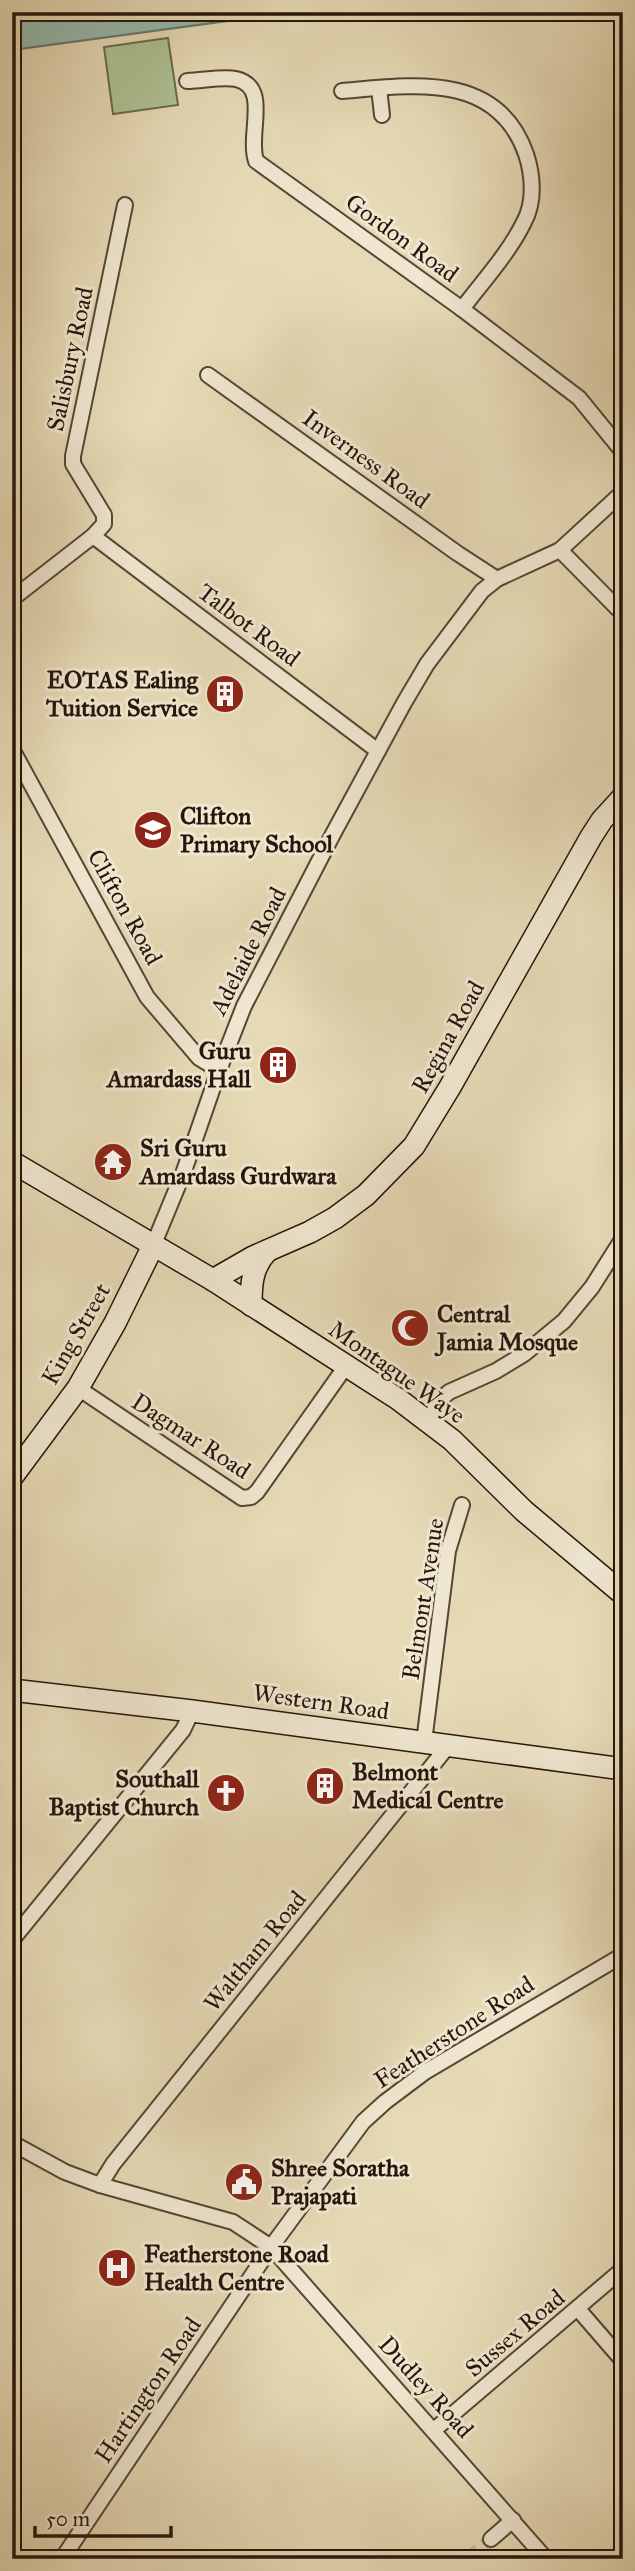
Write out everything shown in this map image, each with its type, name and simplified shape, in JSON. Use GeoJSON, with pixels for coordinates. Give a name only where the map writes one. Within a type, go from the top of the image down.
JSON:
{"type":"FeatureCollection","features":[{"type":"Feature","properties":{"kind":"street","name":"Gordon Road"},"geometry":{"type":"LineString","coordinates":[[187,81],[235,79],[249,84],[257,96],[252,148],[256,161],[462,309],[579,398],[623,452]]}},
{"type":"Feature","properties":{"kind":"street"},"geometry":{"type":"LineString","coordinates":[[342,91],[435,85],[461,91],[484,101],[504,116],[520,138],[530,167],[532,194],[526,220],[462,309]]}},
{"type":"Feature","properties":{"kind":"street"},"geometry":{"type":"LineString","coordinates":[[379,88],[382,115]]}},
{"type":"Feature","properties":{"kind":"street","name":"Salisbury Road"},"geometry":{"type":"LineString","coordinates":[[93,536],[104,524],[104,515],[73,464],[73,456],[125,205]]}},
{"type":"Feature","properties":{"kind":"street","name":"Inverness Road"},"geometry":{"type":"LineString","coordinates":[[208,375],[457,553],[498,579]]}},
{"type":"Feature","properties":{"kind":"street","name":"Adelaide Road"},"geometry":{"type":"LineString","coordinates":[[153,1246],[184,1171],[232,1034],[260,972],[427,664],[482,592],[498,579],[560,550],[623,492]]}},
{"type":"Feature","properties":{"kind":"street"},"geometry":{"type":"LineString","coordinates":[[12,599],[93,536]]}},
{"type":"Feature","properties":{"kind":"street","name":"Talbot Road"},"geometry":{"type":"LineString","coordinates":[[93,536],[378,751]]}},
{"type":"Feature","properties":{"kind":"street"},"geometry":{"type":"LineString","coordinates":[[560,550],[623,614]]}},
{"type":"Feature","properties":{"kind":"street","name":"Clifton Road"},"geometry":{"type":"LineString","coordinates":[[12,749],[148,997],[199,1058],[219,1070]]}},
{"type":"Feature","properties":{"kind":"street","name":"Regina Road"},"geometry":{"type":"LineString","coordinates":[[213,1280],[253,1257],[335,1218],[366,1195],[414,1146],[591,837],[623,797]]}},
{"type":"Feature","properties":{"kind":"street","name":"Montague Waye"},"geometry":{"type":"LineString","coordinates":[[12,1162],[213,1280],[428,1420],[565,1548],[623,1594]]}},
{"type":"Feature","properties":{"kind":"street"},"geometry":{"type":"LineString","coordinates":[[428,1420],[441,1399],[449,1392],[496,1371],[524,1354],[564,1321],[592,1287],[623,1238]]}},
{"type":"Feature","properties":{"kind":"street","name":"King Street"},"geometry":{"type":"LineString","coordinates":[[12,1477],[78,1388],[115,1323],[153,1246]]}},
{"type":"Feature","properties":{"kind":"street"},"geometry":{"type":"LineString","coordinates":[[251,1305],[252,1276],[258,1261],[267,1251]]}},
{"type":"Feature","properties":{"kind":"street","name":"Dagmar Road"},"geometry":{"type":"LineString","coordinates":[[78,1388],[242,1499],[257,1492],[346,1366]]}},
{"type":"Feature","properties":{"kind":"street","name":"Belmont Avenue"},"geometry":{"type":"LineString","coordinates":[[424,1742],[448,1550],[462,1505]]}},
{"type":"Feature","properties":{"kind":"street","name":"Western Road"},"geometry":{"type":"LineString","coordinates":[[12,1690],[192,1711],[623,1769]]}},
{"type":"Feature","properties":{"kind":"street"},"geometry":{"type":"LineString","coordinates":[[12,1940],[183,1730],[192,1711]]}},
{"type":"Feature","properties":{"kind":"street","name":"Waltham Road"},"geometry":{"type":"LineString","coordinates":[[100,2185],[121,2153],[448,1746]]}},
{"type":"Feature","properties":{"kind":"street","name":"Featherstone Road"},"geometry":{"type":"LineString","coordinates":[[271,2247],[347,2141],[385,2102],[425,2072],[623,1955]]}},
{"type":"Feature","properties":{"kind":"street"},"geometry":{"type":"LineString","coordinates":[[12,2143],[65,2172],[100,2185],[233,2222],[271,2247]]}},
{"type":"Feature","properties":{"kind":"street","name":"Hartington Road"},"geometry":{"type":"LineString","coordinates":[[62,2559],[271,2247]]}},
{"type":"Feature","properties":{"kind":"street","name":"Dudley Road"},"geometry":{"type":"LineString","coordinates":[[271,2247],[546,2559]]}},
{"type":"Feature","properties":{"kind":"street","name":"Sussex Road"},"geometry":{"type":"LineString","coordinates":[[434,2430],[623,2269]]}},
{"type":"Feature","properties":{"kind":"street"},"geometry":{"type":"LineString","coordinates":[[578,2309],[623,2361]]}},
{"type":"Feature","properties":{"kind":"street"},"geometry":{"type":"LineString","coordinates":[[491,2539],[513,2520]]}},
{"type":"Feature","properties":{"kind":"green space"},"geometry":{"type":"Polygon","coordinates":[[[168,38],[178,105],[113,114],[104,47],[168,38]]]}},
{"type":"Feature","properties":{"kind":"water"},"geometry":{"type":"Polygon","coordinates":[[[12,12],[294,12],[12,50],[12,12]]]}},
{"type":"Feature","properties":{"kind":"tunnel"},"geometry":{"type":"LineString","coordinates":[[468,2559],[491,2539]]}},
{"type":"Feature","properties":{"kind":"place","name":"EOTAS Ealing Tuition Service"},"geometry":{"type":"Point","coordinates":[225,694]}},
{"type":"Feature","properties":{"kind":"place","name":"Clifton Primary School"},"geometry":{"type":"Point","coordinates":[153,830]}},
{"type":"Feature","properties":{"kind":"place","name":"Guru Amardass Hall"},"geometry":{"type":"Point","coordinates":[278,1065]}},
{"type":"Feature","properties":{"kind":"place","name":"Sri Guru Amardass Gurdwara"},"geometry":{"type":"Point","coordinates":[113,1162]}},
{"type":"Feature","properties":{"kind":"place","name":"Central Jamia Mosque"},"geometry":{"type":"Point","coordinates":[410,1328]}},
{"type":"Feature","properties":{"kind":"place","name":"Belmont Medical Centre"},"geometry":{"type":"Point","coordinates":[325,1786]}},
{"type":"Feature","properties":{"kind":"place","name":"Southall Baptist Church"},"geometry":{"type":"Point","coordinates":[226,1793]}},
{"type":"Feature","properties":{"kind":"place","name":"Shree Soratha Prajapati"},"geometry":{"type":"Point","coordinates":[244,2182]}},
{"type":"Feature","properties":{"kind":"place","name":"Featherstone Road Health Centre"},"geometry":{"type":"Point","coordinates":[117,2268]}}]}
